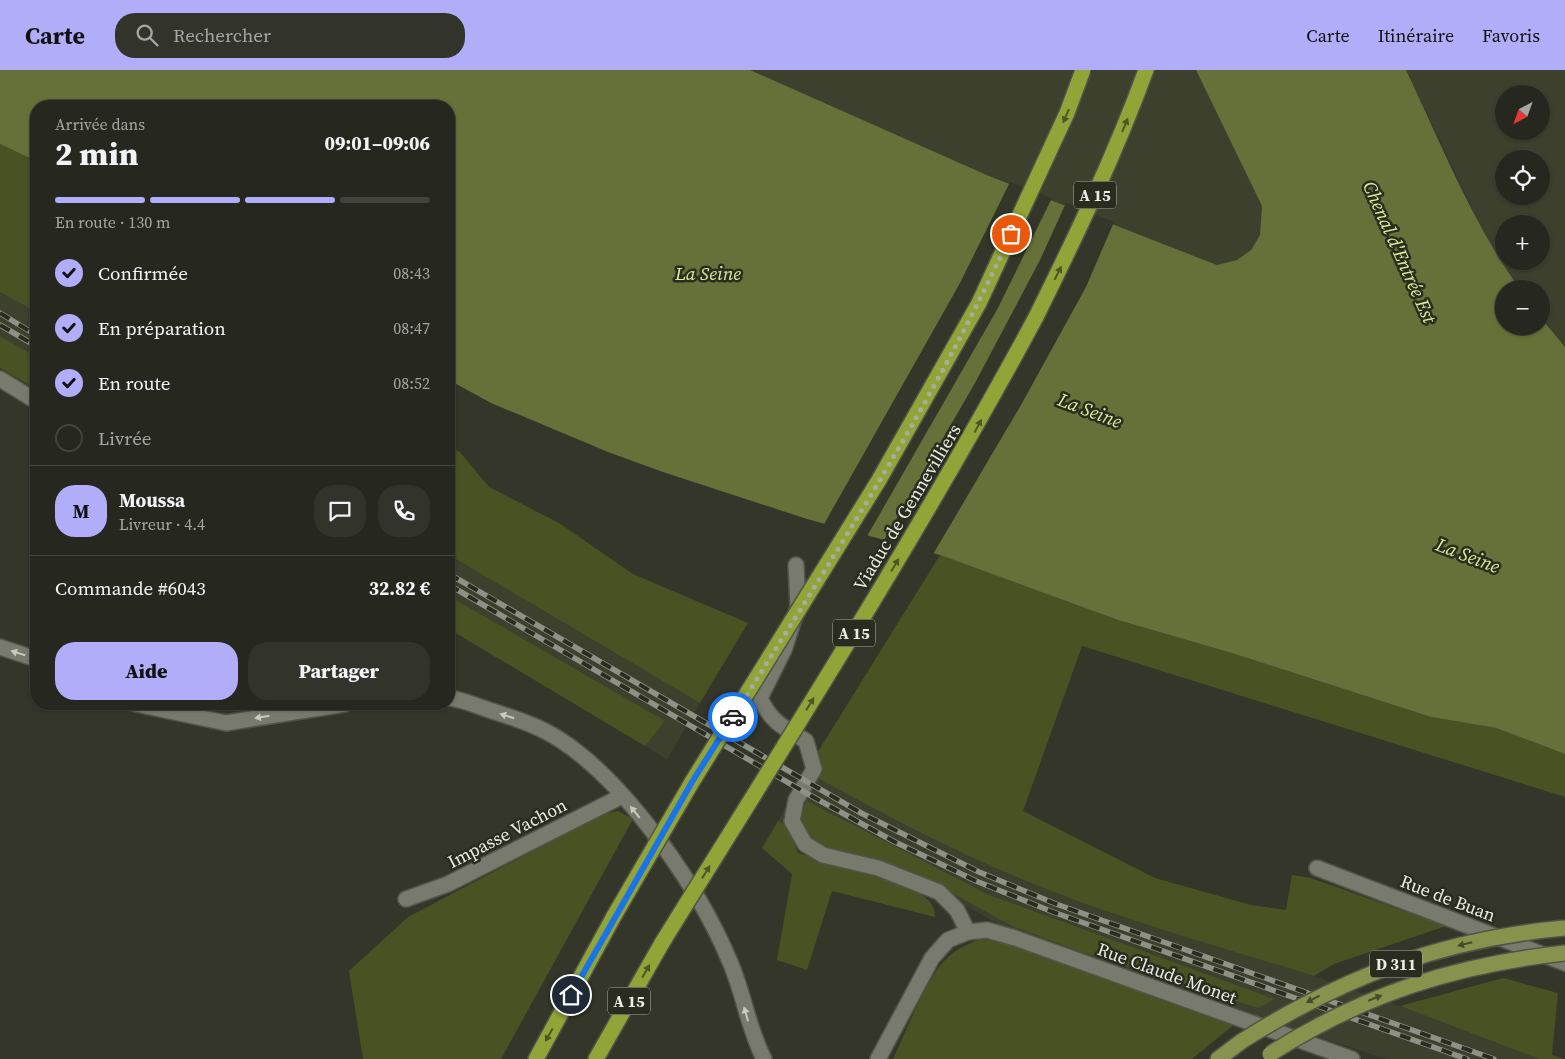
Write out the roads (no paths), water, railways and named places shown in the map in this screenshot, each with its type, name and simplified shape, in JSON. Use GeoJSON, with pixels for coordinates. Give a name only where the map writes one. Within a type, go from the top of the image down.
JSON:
{"type":"FeatureCollection","features":[{"type":"Feature","properties":{"kind":"highway"},"geometry":{"type":"LineString","coordinates":[[536,1059],[614,916],[692,782],[879,480],[980,304],[1067,113],[1083,70]]}},
{"type":"Feature","properties":{"kind":"highway","name":"Viaduc de Gennevilliers"},"geometry":{"type":"LineString","coordinates":[[596,1059],[662,943],[846,646],[974,434],[1081,227],[1146,70]]}},
{"type":"Feature","properties":{"kind":"main road","name":"D 311"},"geometry":{"type":"LineString","coordinates":[[1218,1059],[1242,1041],[1318,996],[1365,975],[1405,960],[1467,943],[1528,931],[1565,928]]}},
{"type":"Feature","properties":{"kind":"main road","name":"D 311"},"geometry":{"type":"LineString","coordinates":[[1266,1056],[1334,1016],[1410,984],[1516,958],[1565,953]]}},
{"type":"Feature","properties":{"kind":"street"},"geometry":{"type":"LineString","coordinates":[[0,379],[30,397]]}},
{"type":"Feature","properties":{"kind":"street"},"geometry":{"type":"LineString","coordinates":[[796,565],[798,607],[784,650],[760,698],[767,713],[777,723],[806,741],[814,769],[796,800],[792,821],[805,844],[823,855],[878,868],[939,892],[956,910],[968,932],[948,940],[932,958],[878,1059]]}},
{"type":"Feature","properties":{"kind":"street"},"geometry":{"type":"LineString","coordinates":[[0,647],[30,657]]}},
{"type":"Feature","properties":{"kind":"street"},"geometry":{"type":"LineString","coordinates":[[455,700],[528,723],[561,741],[597,769],[622,796],[671,857],[715,929],[731,964],[753,1036],[764,1059]]}},
{"type":"Feature","properties":{"kind":"street"},"geometry":{"type":"LineString","coordinates":[[164,710],[226,723],[307,710]]}},
{"type":"Feature","properties":{"kind":"street","name":"Impasse Vachon"},"geometry":{"type":"LineString","coordinates":[[406,900],[448,884],[622,796]]}},
{"type":"Feature","properties":{"kind":"street","name":"Rue de Buan"},"geometry":{"type":"LineString","coordinates":[[1317,868],[1565,963]]}},
{"type":"Feature","properties":{"kind":"street","name":"Rue Claude Monet"},"geometry":{"type":"LineString","coordinates":[[968,932],[987,930],[1015,938],[1352,1059]]}},
{"type":"Feature","properties":{"kind":"water","name":"La Seine"},"geometry":{"type":"Polygon","coordinates":[[[0,70],[750,70],[989,176],[1217,265],[1237,260],[1251,250],[1260,235],[1262,206],[1196,70],[1406,70],[1472,210],[1495,250],[1495,270],[1507,270],[1514,280],[1495,280],[1495,335],[1550,335],[1550,329],[1565,347],[1565,754],[1496,728],[1431,717],[1235,654],[1118,620],[940,555],[807,519],[663,472],[608,452],[491,403],[455,383],[455,100],[30,100],[30,158],[0,144],[0,70]]]}},
{"type":"Feature","properties":{"kind":"railway"},"geometry":{"type":"LineString","coordinates":[[0,313],[30,331]]}},
{"type":"Feature","properties":{"kind":"railway"},"geometry":{"type":"LineString","coordinates":[[0,325],[30,342]]}},
{"type":"Feature","properties":{"kind":"railway"},"geometry":{"type":"LineString","coordinates":[[455,577],[861,813],[979,872],[1056,904],[1494,1059]]}},
{"type":"Feature","properties":{"kind":"railway"},"geometry":{"type":"LineString","coordinates":[[455,588],[806,793],[893,841],[976,881],[1053,912],[1467,1059]]}},
{"type":"Feature","properties":{"kind":"water label","name":"Chenal d'Entrée Est"},"geometry":{"type":"Point","coordinates":[1400,252]}}]}
